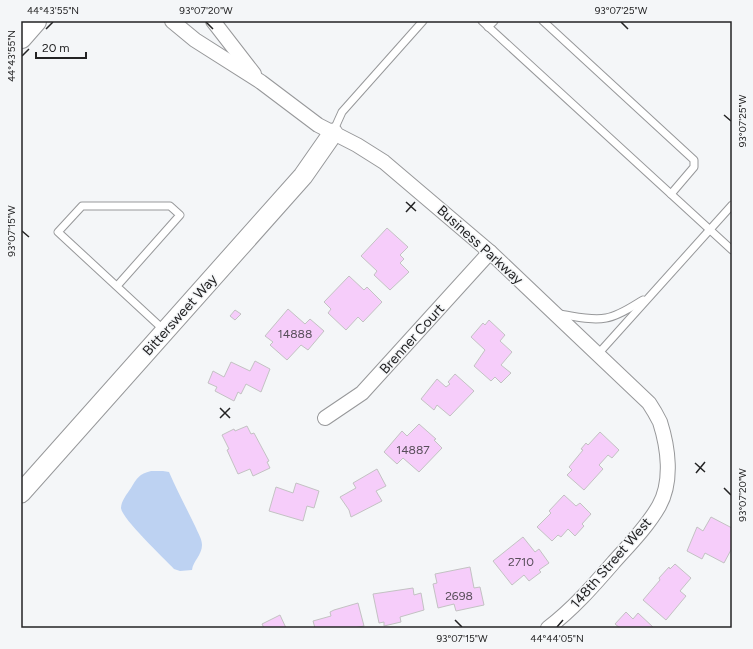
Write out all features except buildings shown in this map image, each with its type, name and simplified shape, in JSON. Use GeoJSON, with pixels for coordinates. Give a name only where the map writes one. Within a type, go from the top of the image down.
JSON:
{"type":"FeatureCollection","features":[{"type":"Feature","properties":{"kind":"highway"},"geometry":{"type":"LineString","coordinates":[[21,37],[35,21]]}},
{"type":"Feature","properties":{"kind":"street","name":"Business Parkway"},"geometry":{"type":"LineString","coordinates":[[172,21],[195,40],[261,82],[318,125],[357,145],[384,162],[490,252],[649,404],[659,421],[665,443]]}},
{"type":"Feature","properties":{"kind":"street","name":"Business Parkway"},"geometry":{"type":"LineString","coordinates":[[212,21],[261,82]]}},
{"type":"Feature","properties":{"kind":"street","name":"Bittersweet Way"},"geometry":{"type":"LineString","coordinates":[[21,493],[303,176],[333,133]]}},
{"type":"Feature","properties":{"kind":"street","name":"Brenner Court"},"geometry":{"type":"LineString","coordinates":[[325,418],[362,394],[490,252]]}},
{"type":"Feature","properties":{"kind":"street","name":"148th Street West"},"geometry":{"type":"LineString","coordinates":[[548,628],[579,601],[646,526],[660,504],[665,487],[668,465],[665,443]]}},
{"type":"Feature","properties":{"kind":"lane"},"geometry":{"type":"LineString","coordinates":[[333,133],[342,112],[423,21]]}},
{"type":"Feature","properties":{"kind":"lane"},"geometry":{"type":"LineString","coordinates":[[482,21],[732,250]]}},
{"type":"Feature","properties":{"kind":"lane"},"geometry":{"type":"LineString","coordinates":[[488,27],[494,21]]}},
{"type":"Feature","properties":{"kind":"lane"},"geometry":{"type":"LineString","coordinates":[[543,21],[694,160],[694,166],[671,194]]}},
{"type":"Feature","properties":{"kind":"lane"},"geometry":{"type":"LineString","coordinates":[[598,354],[732,205]]}},
{"type":"Feature","properties":{"kind":"lane"},"geometry":{"type":"LineString","coordinates":[[118,286],[180,215],[170,206],[82,206],[58,232],[165,331]]}},
{"type":"Feature","properties":{"kind":"lane"},"geometry":{"type":"LineString","coordinates":[[555,313],[587,318],[607,318],[628,309],[650,295]]}},
{"type":"Feature","properties":{"kind":"water"},"geometry":{"type":"Polygon","coordinates":[[[151,471],[169,472],[200,536],[202,549],[192,570],[180,571],[174,569],[128,521],[123,513],[121,508],[124,498],[141,475],[151,471]]]}}]}
